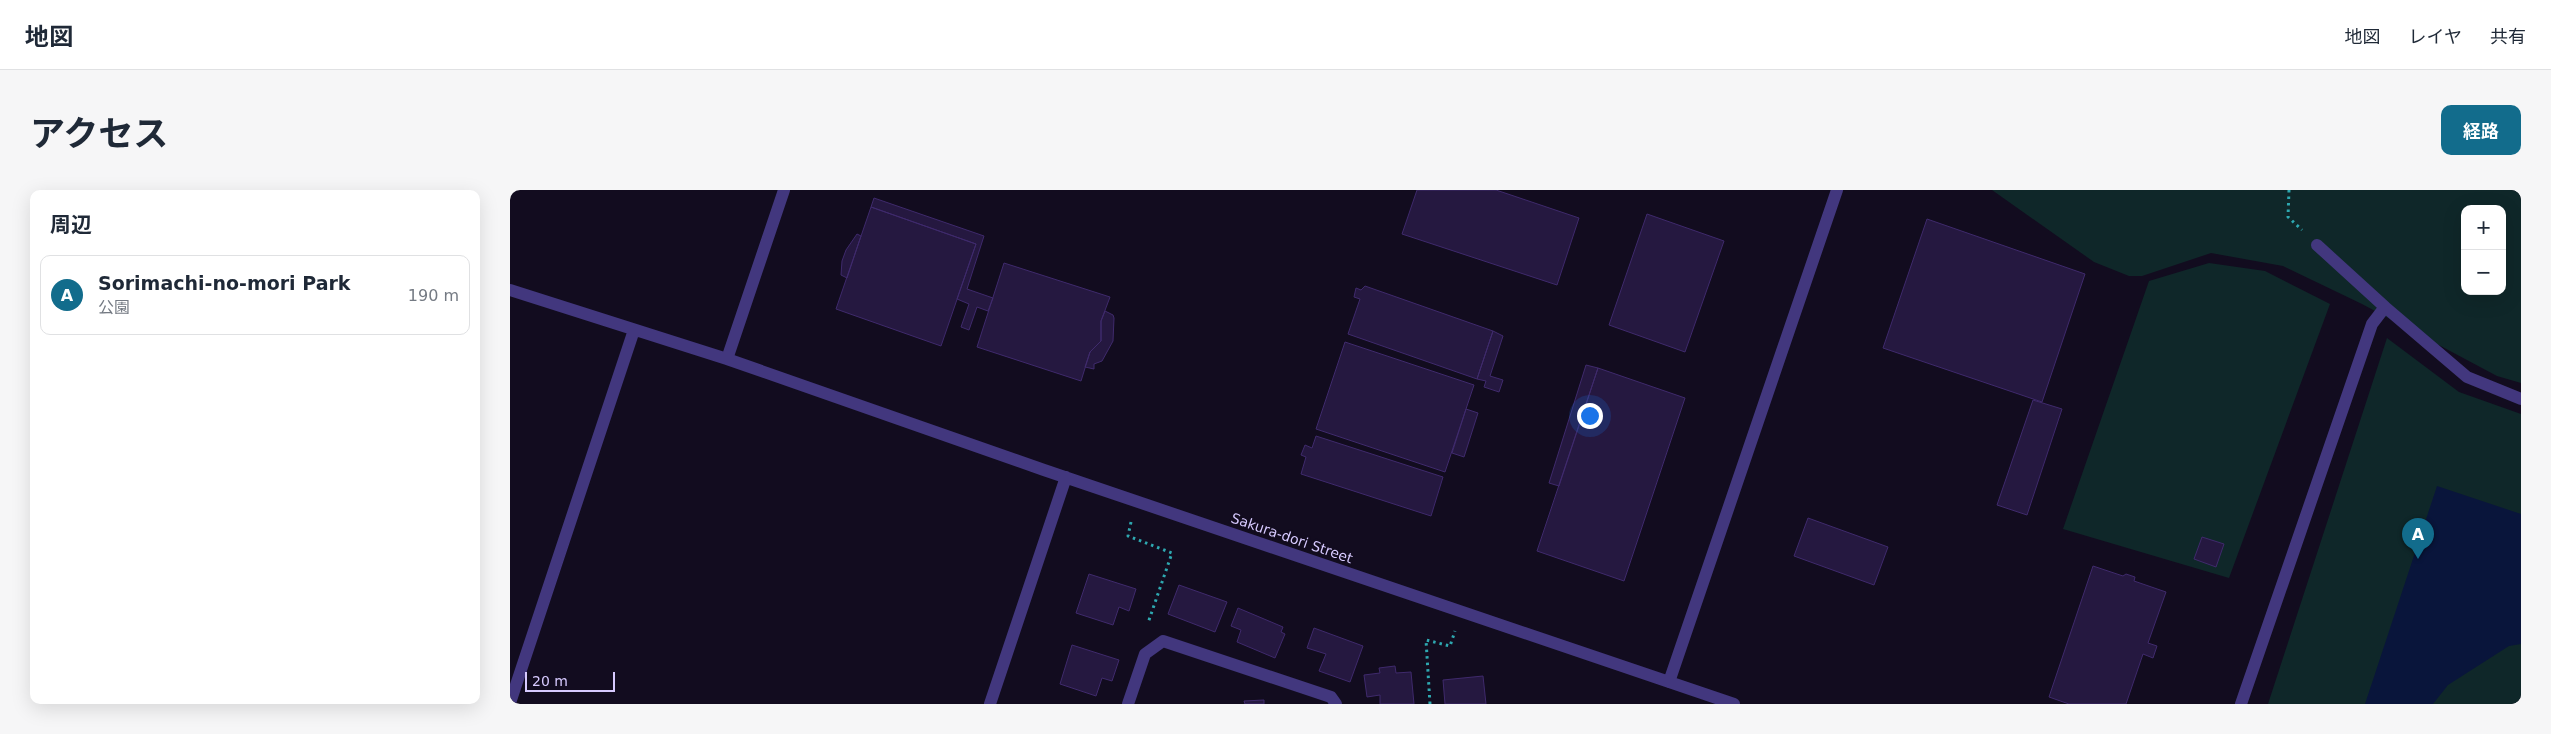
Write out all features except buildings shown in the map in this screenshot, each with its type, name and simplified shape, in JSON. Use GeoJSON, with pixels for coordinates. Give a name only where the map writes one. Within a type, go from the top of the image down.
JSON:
{"type":"FeatureCollection","features":[{"type":"Feature","properties":{"kind":"street"},"geometry":{"type":"LineString","coordinates":[[727,359],[784,190]]}},
{"type":"Feature","properties":{"kind":"street"},"geometry":{"type":"LineString","coordinates":[[1669,682],[1837,190]]}},
{"type":"Feature","properties":{"kind":"street"},"geometry":{"type":"LineString","coordinates":[[2317,245],[2385,307],[2467,377],[2521,398]]}},
{"type":"Feature","properties":{"kind":"street","name":"Sakura-dori Street"},"geometry":{"type":"LineString","coordinates":[[510,290],[727,359],[1066,478],[1734,704]]}},
{"type":"Feature","properties":{"kind":"street"},"geometry":{"type":"LineString","coordinates":[[2241,704],[2372,324],[2385,307]]}},
{"type":"Feature","properties":{"kind":"street"},"geometry":{"type":"LineString","coordinates":[[510,703],[634,330]]}},
{"type":"Feature","properties":{"kind":"street"},"geometry":{"type":"LineString","coordinates":[[990,704],[1066,478]]}},
{"type":"Feature","properties":{"kind":"street"},"geometry":{"type":"LineString","coordinates":[[1128,704],[1145,654],[1163,640],[1330,697],[1336,704]]}},
{"type":"Feature","properties":{"kind":"path"},"geometry":{"type":"LineString","coordinates":[[2289,190],[2288,217],[2317,245]]}},
{"type":"Feature","properties":{"kind":"path"},"geometry":{"type":"LineString","coordinates":[[1132,521],[1128,536],[1172,553],[1148,624],[1145,654]]}},
{"type":"Feature","properties":{"kind":"path"},"geometry":{"type":"LineString","coordinates":[[1430,704],[1426,640],[1450,646],[1455,630]]}},
{"type":"Feature","properties":{"kind":"green space"},"geometry":{"type":"Polygon","coordinates":[[[1992,190],[2521,190],[2521,383],[2497,376],[2362,304],[2283,266],[2211,253],[2142,276],[2129,276],[2094,262],[1992,190]]]}},
{"type":"Feature","properties":{"kind":"green space"},"geometry":{"type":"Polygon","coordinates":[[[2209,263],[2265,271],[2330,304],[2229,578],[2063,529],[2149,281],[2209,263]]]}},
{"type":"Feature","properties":{"kind":"green space"},"geometry":{"type":"Polygon","coordinates":[[[2387,338],[2459,392],[2521,414],[2521,704],[2268,704],[2387,338]]]}},
{"type":"Feature","properties":{"kind":"water"},"geometry":{"type":"Polygon","coordinates":[[[2437,486],[2521,514],[2521,644],[2509,646],[2448,685],[2433,704],[2365,704],[2437,486]]]}},
{"type":"Feature","properties":{"kind":"place","name":"Sorimachi-no-mori Park"},"geometry":{"type":"Point","coordinates":[2418,559]}}]}
